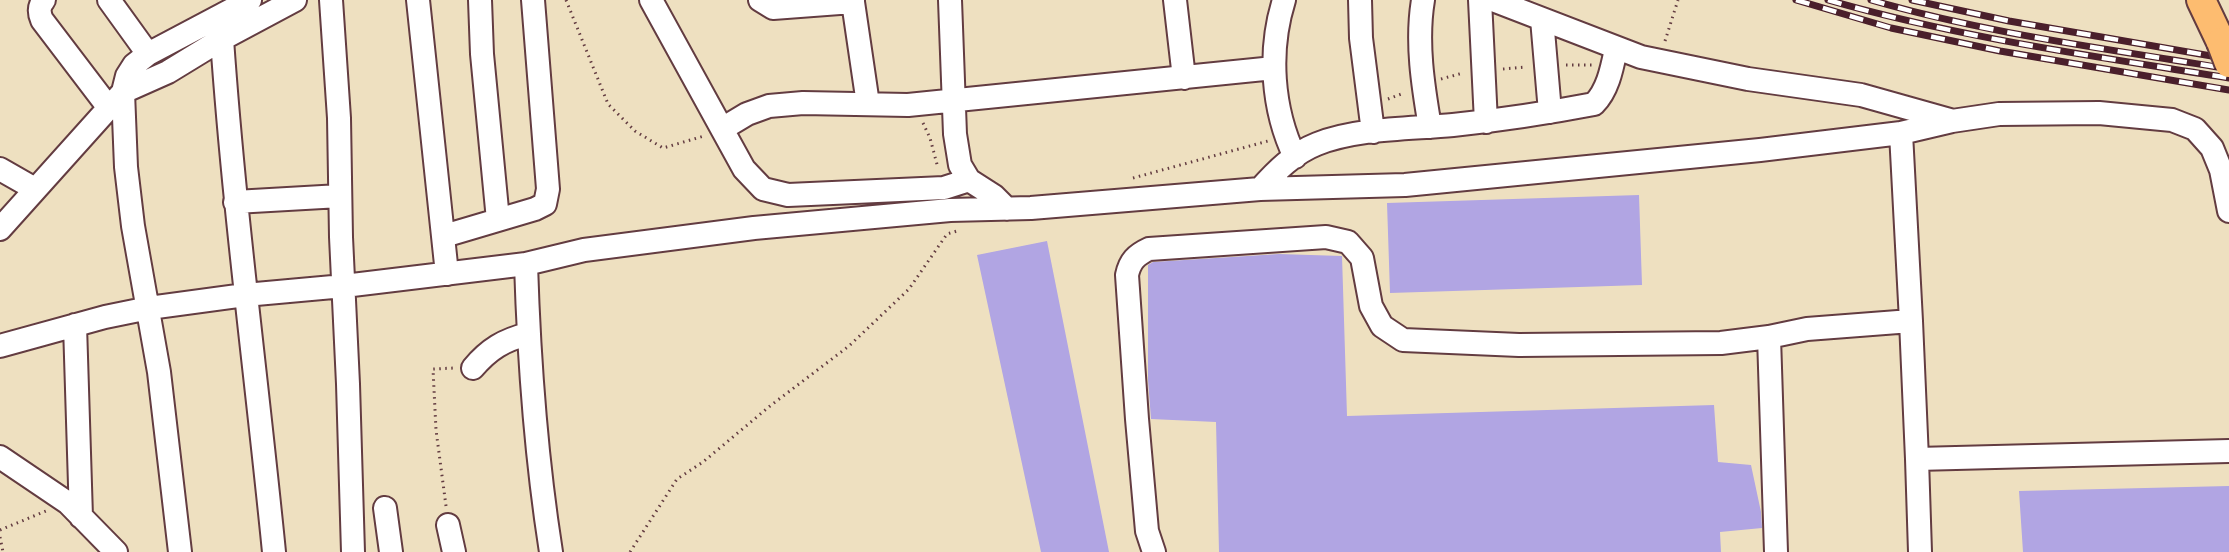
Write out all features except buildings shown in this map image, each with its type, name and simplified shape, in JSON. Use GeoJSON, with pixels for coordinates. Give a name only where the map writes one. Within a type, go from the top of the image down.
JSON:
{"type":"FeatureCollection","features":[{"type":"Feature","properties":{"kind":"main road"},"geometry":{"type":"LineString","coordinates":[[2201,0],[2225,52]]}},
{"type":"Feature","properties":{"kind":"street"},"geometry":{"type":"LineString","coordinates":[[44,0],[40,5],[39,13],[42,20],[116,100],[133,226],[159,372],[180,552]]}},
{"type":"Feature","properties":{"kind":"street"},"geometry":{"type":"LineString","coordinates":[[109,0],[148,54]]}},
{"type":"Feature","properties":{"kind":"street"},"geometry":{"type":"LineString","coordinates":[[0,229],[116,100],[134,65],[148,54],[250,0]]}},
{"type":"Feature","properties":{"kind":"street"},"geometry":{"type":"LineString","coordinates":[[116,100],[295,0]]}},
{"type":"Feature","properties":{"kind":"street"},"geometry":{"type":"LineString","coordinates":[[331,0],[339,118],[353,552]]}},
{"type":"Feature","properties":{"kind":"street"},"geometry":{"type":"LineString","coordinates":[[418,0],[447,274]]}},
{"type":"Feature","properties":{"kind":"street"},"geometry":{"type":"LineString","coordinates":[[480,0],[482,54],[498,220]]}},
{"type":"Feature","properties":{"kind":"street"},"geometry":{"type":"LineString","coordinates":[[444,236],[535,209],[545,204],[548,198],[533,0]]}},
{"type":"Feature","properties":{"kind":"street"},"geometry":{"type":"LineString","coordinates":[[651,0],[744,169],[763,189],[788,195],[944,188],[969,180]]}},
{"type":"Feature","properties":{"kind":"street"},"geometry":{"type":"LineString","coordinates":[[760,0],[772,8],[853,1],[868,104]]}},
{"type":"Feature","properties":{"kind":"street"},"geometry":{"type":"LineString","coordinates":[[950,0],[953,101],[960,165],[969,180],[994,196],[1007,208]]}},
{"type":"Feature","properties":{"kind":"street"},"geometry":{"type":"LineString","coordinates":[[1175,0],[1184,78]]}},
{"type":"Feature","properties":{"kind":"street"},"geometry":{"type":"LineString","coordinates":[[1284,0],[1276,37],[1274,68],[1278,105],[1285,136],[1295,156]]}},
{"type":"Feature","properties":{"kind":"street"},"geometry":{"type":"LineString","coordinates":[[1360,0],[1361,38],[1372,132]]}},
{"type":"Feature","properties":{"kind":"street"},"geometry":{"type":"LineString","coordinates":[[1424,0],[1421,12],[1421,53],[1423,86],[1430,127]]}},
{"type":"Feature","properties":{"kind":"street"},"geometry":{"type":"LineString","coordinates":[[1480,0],[1486,122]]}},
{"type":"Feature","properties":{"kind":"street"},"geometry":{"type":"LineString","coordinates":[[1493,0],[1641,57],[1690,69],[1861,95],[1952,121]]}},
{"type":"Feature","properties":{"kind":"street"},"geometry":{"type":"LineString","coordinates":[[1542,20],[1550,112]]}},
{"type":"Feature","properties":{"kind":"street"},"geometry":{"type":"LineString","coordinates":[[222,39],[235,202],[274,552]]}},
{"type":"Feature","properties":{"kind":"street"},"geometry":{"type":"LineString","coordinates":[[1260,189],[1275,172],[1295,156],[1316,144],[1345,135],[1486,122],[1594,104],[1601,97],[1605,88],[1616,49]]}},
{"type":"Feature","properties":{"kind":"street"},"geometry":{"type":"LineString","coordinates":[[722,129],[747,114],[769,106],[802,103],[908,105],[1274,68]]}},
{"type":"Feature","properties":{"kind":"street"},"geometry":{"type":"LineString","coordinates":[[0,346],[75,325],[149,309],[245,295],[344,286],[526,264],[584,250],[754,228],[950,210],[1007,208],[1260,189],[1406,185],[1760,150],[1901,133],[1952,121],[1999,114],[2099,113],[2172,120],[2195,129],[2212,148],[2221,170],[2229,212]]}},
{"type":"Feature","properties":{"kind":"street"},"geometry":{"type":"LineString","coordinates":[[1901,133],[1920,552]]}},
{"type":"Feature","properties":{"kind":"street"},"geometry":{"type":"LineString","coordinates":[[0,169],[35,189]]}},
{"type":"Feature","properties":{"kind":"street"},"geometry":{"type":"LineString","coordinates":[[235,202],[340,196]]}},
{"type":"Feature","properties":{"kind":"street"},"geometry":{"type":"LineString","coordinates":[[1154,552],[1147,531],[1127,274],[1130,263],[1139,254],[1149,249],[1326,237],[1348,242],[1362,258],[1371,306],[1382,326],[1403,340],[1519,345],[1721,343],[1768,338],[1807,329],[1911,321]]}},
{"type":"Feature","properties":{"kind":"street"},"geometry":{"type":"LineString","coordinates":[[526,264],[528,334],[537,444],[551,552]]}},
{"type":"Feature","properties":{"kind":"street"},"geometry":{"type":"LineString","coordinates":[[74,510],[75,325]]}},
{"type":"Feature","properties":{"kind":"street"},"geometry":{"type":"LineString","coordinates":[[473,368],[485,354],[499,344],[528,334]]}},
{"type":"Feature","properties":{"kind":"street"},"geometry":{"type":"LineString","coordinates":[[1768,338],[1776,552]]}},
{"type":"Feature","properties":{"kind":"street"},"geometry":{"type":"LineString","coordinates":[[1917,459],[2229,451]]}},
{"type":"Feature","properties":{"kind":"street"},"geometry":{"type":"LineString","coordinates":[[0,457],[74,510],[116,552]]}},
{"type":"Feature","properties":{"kind":"street"},"geometry":{"type":"LineString","coordinates":[[385,508],[391,552]]}},
{"type":"Feature","properties":{"kind":"street"},"geometry":{"type":"LineString","coordinates":[[448,525],[454,552]]}},
{"type":"Feature","properties":{"kind":"path"},"geometry":{"type":"LineString","coordinates":[[566,0],[608,104],[635,131],[663,148],[692,141],[722,129]]}},
{"type":"Feature","properties":{"kind":"path"},"geometry":{"type":"LineString","coordinates":[[1665,44],[1678,0]]}},
{"type":"Feature","properties":{"kind":"path"},"geometry":{"type":"LineString","coordinates":[[908,105],[919,116],[930,138],[944,188]]}},
{"type":"Feature","properties":{"kind":"path"},"geometry":{"type":"LineString","coordinates":[[630,552],[677,479],[703,462],[770,406],[849,346],[909,289],[948,234],[957,231]]}},
{"type":"Feature","properties":{"kind":"path"},"geometry":{"type":"LineString","coordinates":[[448,525],[436,430],[433,369],[473,368]]}},
{"type":"Feature","properties":{"kind":"path"},"geometry":{"type":"LineString","coordinates":[[0,530],[74,510]]}},
{"type":"Feature","properties":{"kind":"path"},"geometry":{"type":"LineString","coordinates":[[0,537],[3,552]]}},
{"type":"Feature","properties":{"kind":"railway"},"geometry":{"type":"LineString","coordinates":[[1796,0],[1891,28],[2000,51],[2229,90]]}},
{"type":"Feature","properties":{"kind":"railway"},"geometry":{"type":"LineString","coordinates":[[1828,0],[1977,36],[2229,78]]}},
{"type":"Feature","properties":{"kind":"railway"},"geometry":{"type":"LineString","coordinates":[[1871,0],[2004,32],[2229,69]]}},
{"type":"Feature","properties":{"kind":"railway"},"geometry":{"type":"LineString","coordinates":[[1912,0],[2009,21],[2229,59]]}}]}
